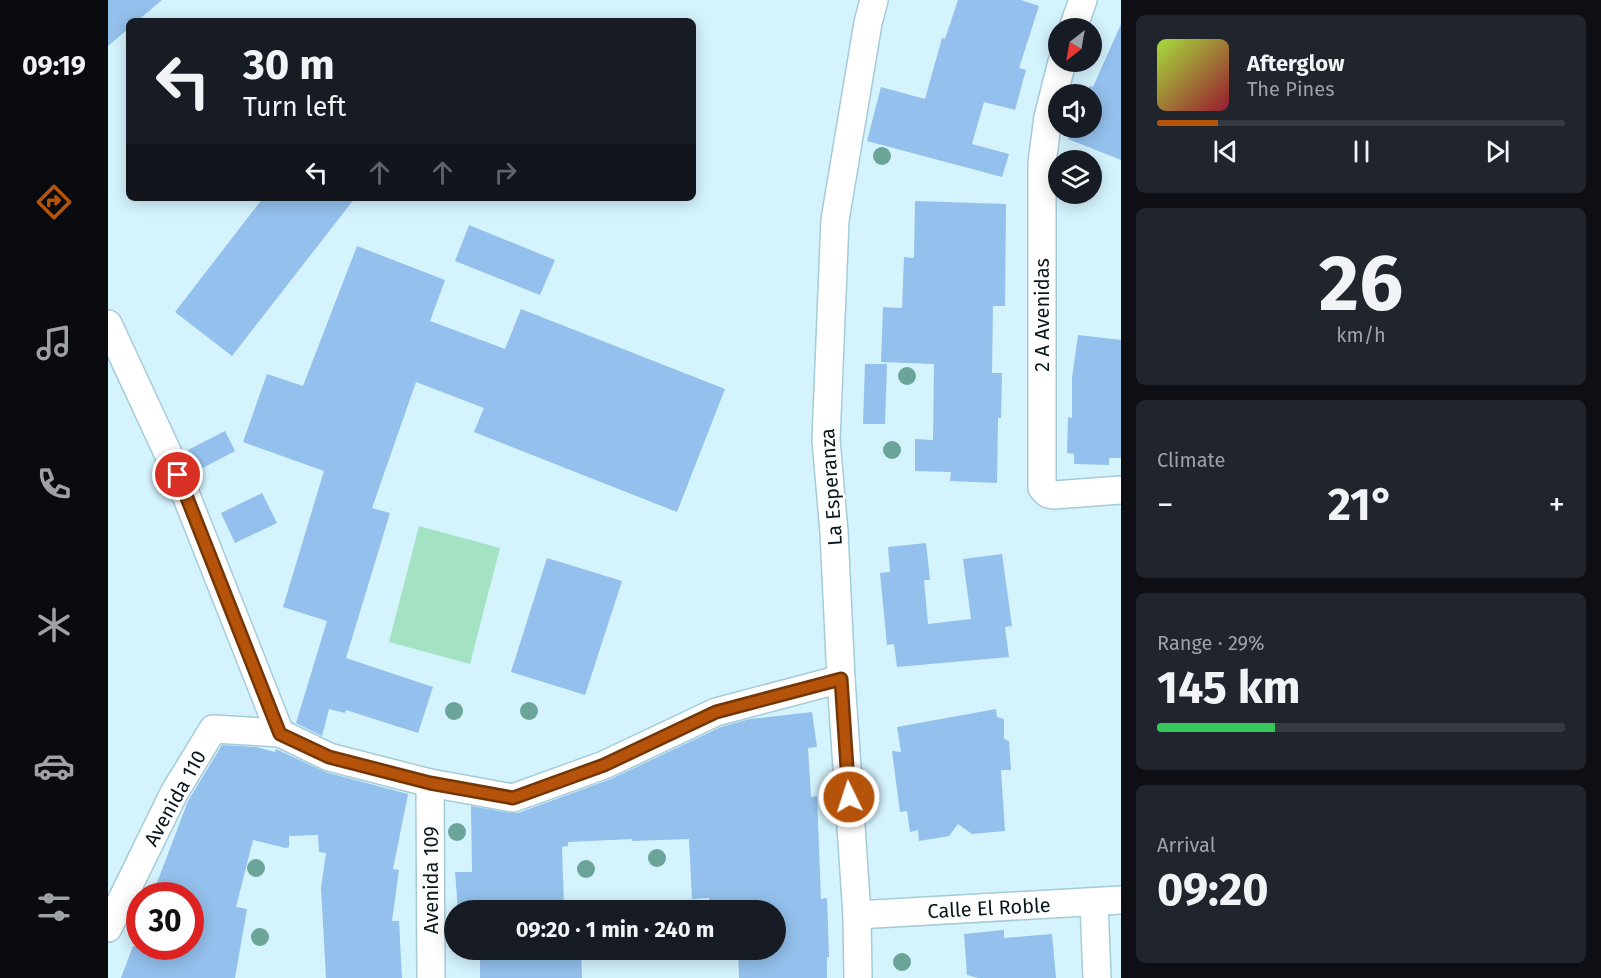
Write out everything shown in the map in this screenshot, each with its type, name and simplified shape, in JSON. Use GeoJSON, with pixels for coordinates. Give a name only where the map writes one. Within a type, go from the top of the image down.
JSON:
{"type":"FeatureCollection","features":[{"type":"Feature","properties":{"kind":"street","name":"La Esperanza"},"geometry":{"type":"LineString","coordinates":[[858,978],[857,915],[841,679],[834,532],[826,441],[835,220],[868,23],[874,0]]}},
{"type":"Feature","properties":{"kind":"street"},"geometry":{"type":"LineString","coordinates":[[1077,18],[1083,0]]}},
{"type":"Feature","properties":{"kind":"street","name":"2 A Avenidas"},"geometry":{"type":"LineString","coordinates":[[1059,72],[1048,117],[1042,163],[1042,488],[1048,494],[1054,495],[1121,490]]}},
{"type":"Feature","properties":{"kind":"street"},"geometry":{"type":"LineString","coordinates":[[108,324],[178,475],[280,734],[329,757],[430,783],[513,798],[604,765],[716,712],[841,679]]}},
{"type":"Feature","properties":{"kind":"street","name":"Avenida 110"},"geometry":{"type":"LineString","coordinates":[[108,927],[174,793],[213,729],[280,734]]}},
{"type":"Feature","properties":{"kind":"street","name":"Avenida 109"},"geometry":{"type":"LineString","coordinates":[[430,783],[431,978]]}},
{"type":"Feature","properties":{"kind":"street","name":"Calle El Roble"},"geometry":{"type":"LineString","coordinates":[[857,915],[1121,900]]}},
{"type":"Feature","properties":{"kind":"street"},"geometry":{"type":"LineString","coordinates":[[1094,903],[1097,978]]}},
{"type":"Feature","properties":{"kind":"green space"},"geometry":{"type":"Polygon","coordinates":[[[419,526],[500,548],[470,664],[389,642],[419,526]]]}},
{"type":"Feature","properties":{"kind":"building"},"geometry":{"type":"Polygon","coordinates":[[[108,0],[162,0],[141,18],[126,18],[126,31],[108,46],[108,0]]]}},
{"type":"Feature","properties":{"kind":"building"},"geometry":{"type":"Polygon","coordinates":[[[958,0],[1021,0],[1039,6],[1019,68],[1026,70],[1015,110],[984,102],[972,144],[1009,154],[1002,177],[867,141],[881,87],[925,99],[942,38],[945,39],[958,0]]]}},
{"type":"Feature","properties":{"kind":"building"},"geometry":{"type":"Polygon","coordinates":[[[1121,24],[1121,160],[1102,152],[1102,150],[1096,150],[1068,139],[1102,138],[1102,84],[1094,84],[1100,72],[1102,72],[1102,67],[1121,24]]]}},
{"type":"Feature","properties":{"kind":"building"},"geometry":{"type":"Polygon","coordinates":[[[261,201],[353,201],[232,356],[175,312],[261,201]]]}},
{"type":"Feature","properties":{"kind":"building"},"geometry":{"type":"Polygon","coordinates":[[[915,201],[1006,204],[1005,306],[993,306],[992,373],[1002,373],[1001,418],[998,418],[997,483],[950,481],[951,472],[915,471],[915,439],[933,440],[934,364],[881,362],[883,307],[902,308],[904,257],[914,258],[915,201]]]}},
{"type":"Feature","properties":{"kind":"building"},"geometry":{"type":"Polygon","coordinates":[[[469,225],[555,260],[540,295],[455,261],[469,225]]]}},
{"type":"Feature","properties":{"kind":"building"},"geometry":{"type":"Polygon","coordinates":[[[357,246],[445,280],[430,321],[505,349],[521,309],[725,389],[677,512],[474,432],[484,408],[416,382],[372,508],[390,513],[346,658],[433,687],[418,733],[346,710],[345,713],[329,709],[322,736],[296,723],[327,621],[283,607],[324,471],[243,442],[267,374],[303,386],[357,246]]]}},
{"type":"Feature","properties":{"kind":"building"},"geometry":{"type":"Polygon","coordinates":[[[1078,335],[1121,340],[1121,458],[1109,458],[1109,465],[1074,464],[1074,454],[1067,453],[1068,417],[1072,418],[1072,378],[1078,335]]]}},
{"type":"Feature","properties":{"kind":"building"},"geometry":{"type":"Polygon","coordinates":[[[865,364],[887,364],[885,424],[863,424],[865,364]]]}},
{"type":"Feature","properties":{"kind":"building"},"geometry":{"type":"Polygon","coordinates":[[[225,431],[235,451],[197,471],[186,451],[225,431]]]}},
{"type":"Feature","properties":{"kind":"building"},"geometry":{"type":"Polygon","coordinates":[[[262,493],[277,523],[235,543],[221,513],[262,493]]]}},
{"type":"Feature","properties":{"kind":"building"},"geometry":{"type":"Polygon","coordinates":[[[926,543],[930,580],[924,580],[928,624],[971,619],[963,559],[1002,554],[1012,626],[1005,627],[1009,657],[897,667],[894,644],[887,645],[880,573],[890,572],[888,547],[926,543]]]}},
{"type":"Feature","properties":{"kind":"building"},"geometry":{"type":"Polygon","coordinates":[[[547,558],[622,581],[585,695],[511,672],[547,558]]]}},
{"type":"Feature","properties":{"kind":"building"},"geometry":{"type":"Polygon","coordinates":[[[996,709],[997,717],[1004,719],[1004,739],[1009,741],[1011,770],[1001,770],[1005,831],[972,834],[958,824],[949,836],[919,841],[918,830],[910,832],[907,811],[900,812],[892,751],[901,752],[897,727],[996,709]]]}},
{"type":"Feature","properties":{"kind":"building"},"geometry":{"type":"Polygon","coordinates":[[[812,712],[817,747],[808,748],[811,797],[817,796],[821,899],[827,898],[829,957],[827,957],[827,978],[739,978],[738,960],[786,960],[786,900],[692,899],[689,839],[568,842],[568,846],[562,847],[564,900],[457,900],[455,872],[472,872],[471,806],[518,813],[611,779],[721,727],[750,719],[812,712]]]}},
{"type":"Feature","properties":{"kind":"building"},"geometry":{"type":"Polygon","coordinates":[[[222,745],[256,747],[275,752],[276,749],[325,772],[408,794],[393,869],[399,870],[392,921],[399,921],[402,978],[326,978],[321,888],[326,853],[319,852],[318,835],[289,836],[289,847],[286,848],[253,840],[236,907],[247,909],[235,978],[121,978],[128,960],[204,960],[204,882],[157,882],[188,801],[222,745]]]}},
{"type":"Feature","properties":{"kind":"building"},"geometry":{"type":"Polygon","coordinates":[[[1004,930],[1004,938],[1052,934],[1056,978],[978,978],[967,975],[964,934],[1004,930]]]}},
{"type":"Feature","properties":{"kind":"building"},"geometry":{"type":"Polygon","coordinates":[[[480,960],[581,960],[582,978],[480,978],[480,960]]]}},
{"type":"Feature","properties":{"kind":"route"},"geometry":{"type":"LineString","coordinates":[[178,475],[280,734],[329,757],[430,783],[513,798],[604,765],[716,712],[841,679],[849,797]]}}]}
